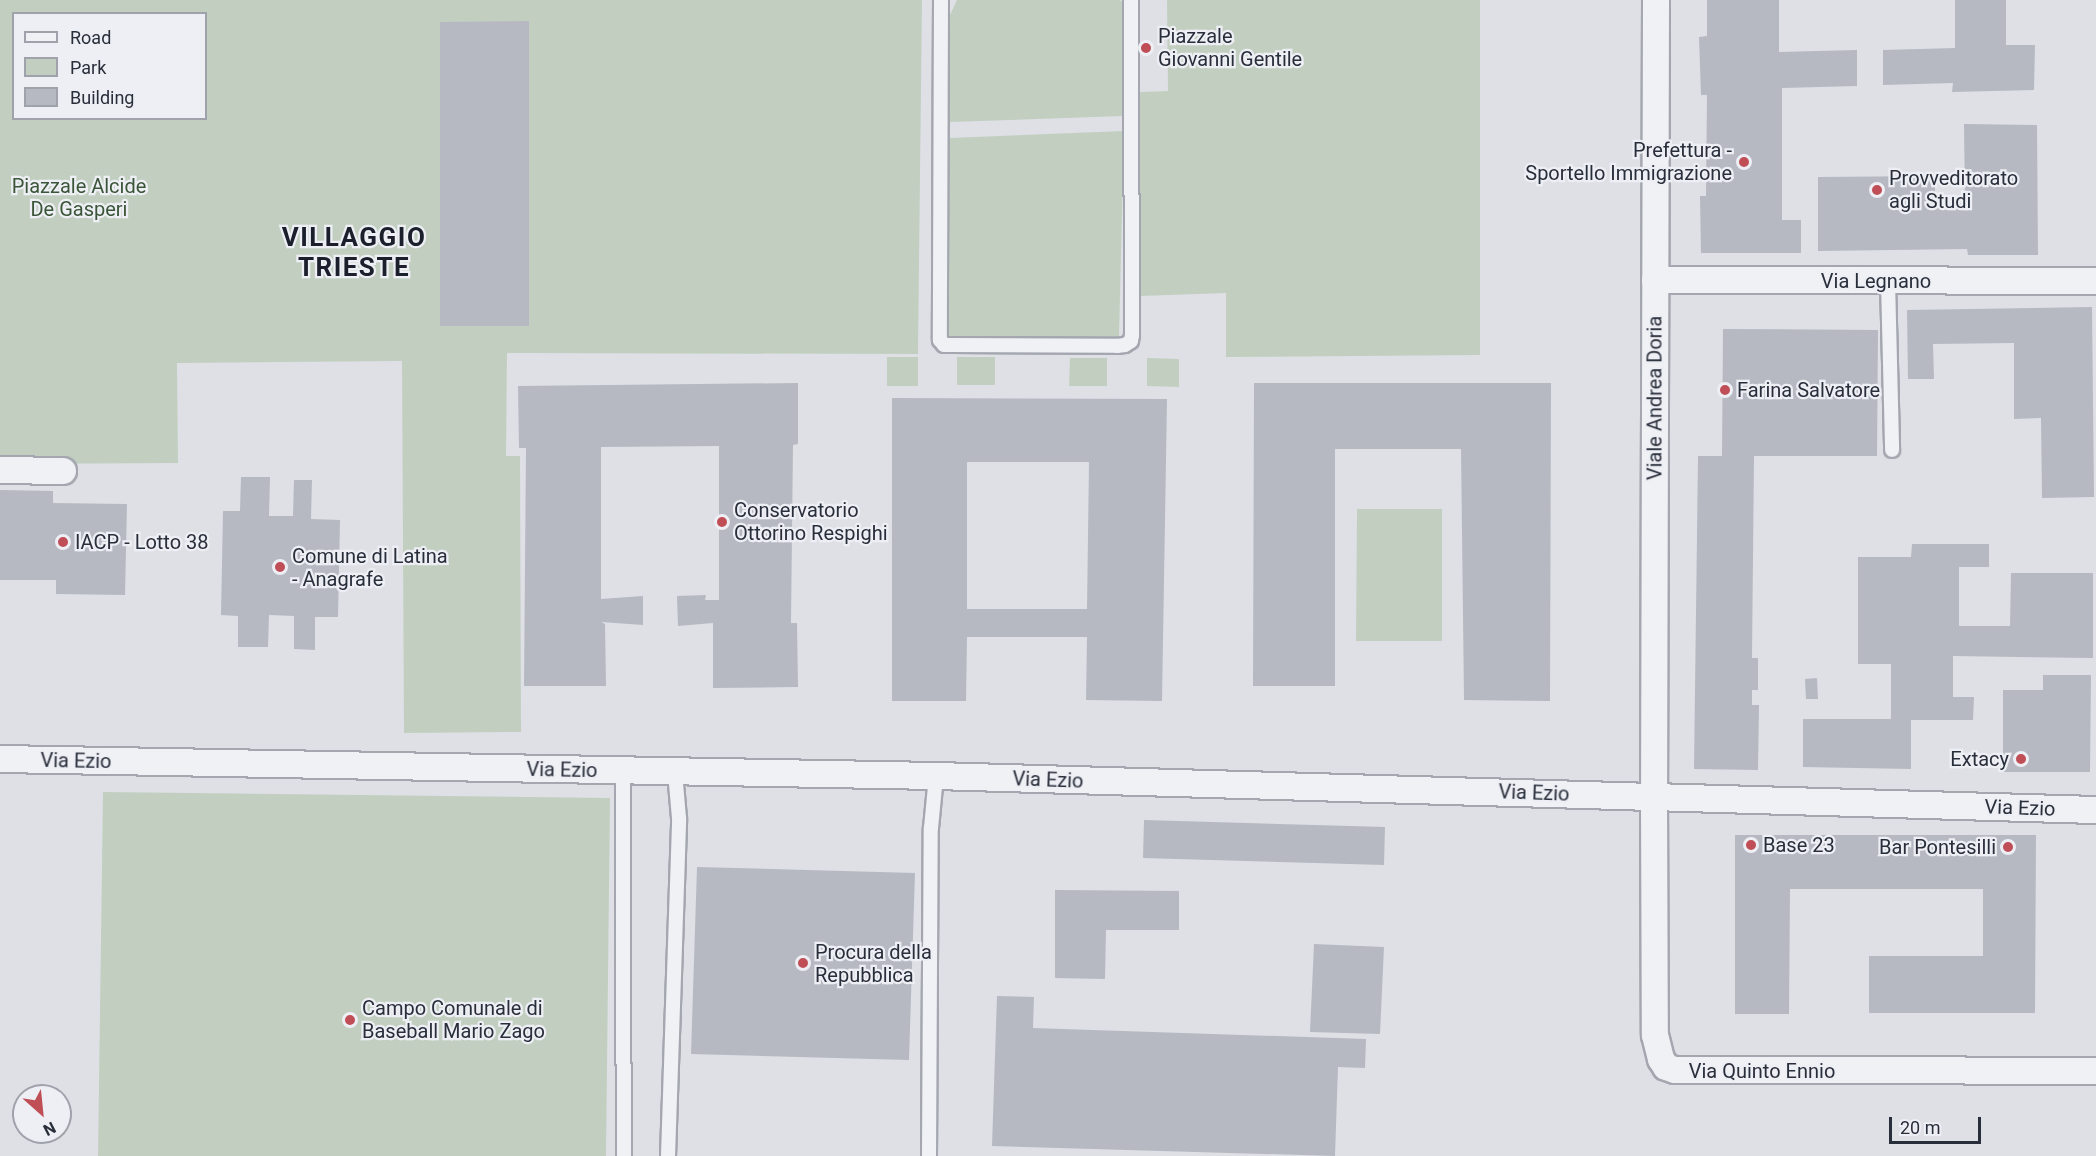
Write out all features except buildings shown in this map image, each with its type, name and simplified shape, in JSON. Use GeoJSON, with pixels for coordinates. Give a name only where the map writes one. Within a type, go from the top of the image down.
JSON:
{"type":"FeatureCollection","features":[{"type":"Feature","properties":{"kind":"street","name":"Viale Andrea Doria"},"geometry":{"type":"LineString","coordinates":[[1654,797],[1656,0]]}},
{"type":"Feature","properties":{"kind":"street","name":"Via Legnano"},"geometry":{"type":"LineString","coordinates":[[1655,280],[2096,281]]}},
{"type":"Feature","properties":{"kind":"street"},"geometry":{"type":"LineString","coordinates":[[0,470],[63,471]]}},
{"type":"Feature","properties":{"kind":"street","name":"Via Ezio"},"geometry":{"type":"LineString","coordinates":[[0,759],[936,777],[2096,810]]}},
{"type":"Feature","properties":{"kind":"street","name":"Via Quinto Ennio"},"geometry":{"type":"LineString","coordinates":[[1654,797],[1655,1035],[1661,1059],[1666,1067],[1686,1070],[2096,1071]]}},
{"type":"Feature","properties":{"kind":"lane"},"geometry":{"type":"LineString","coordinates":[[941,0],[940,340],[944,345],[1117,346],[1131,341],[1132,335],[1131,0]]}},
{"type":"Feature","properties":{"kind":"lane"},"geometry":{"type":"LineString","coordinates":[[1888,281],[1892,450]]}},
{"type":"Feature","properties":{"kind":"lane"},"geometry":{"type":"LineString","coordinates":[[623,771],[624,1156]]}},
{"type":"Feature","properties":{"kind":"lane"},"geometry":{"type":"LineString","coordinates":[[668,1156],[679,818],[675,772]]}},
{"type":"Feature","properties":{"kind":"lane"},"geometry":{"type":"LineString","coordinates":[[929,1156],[931,828],[936,777]]}},
{"type":"Feature","properties":{"kind":"green space","name":"Piazzale Alcide De Gasperi"},"geometry":{"type":"Polygon","coordinates":[[[0,0],[922,0],[918,354],[507,353],[506,456],[520,456],[521,732],[404,733],[402,361],[177,363],[178,463],[0,464],[0,0]]]}},
{"type":"Feature","properties":{"kind":"green space"},"geometry":{"type":"Polygon","coordinates":[[[957,0],[1120,0],[1125,5],[1124,116],[950,122],[950,15],[957,0]]]}},
{"type":"Feature","properties":{"kind":"green space"},"geometry":{"type":"Polygon","coordinates":[[[1167,0],[1480,0],[1480,355],[1226,357],[1226,293],[1140,296],[1140,92],[1168,91],[1167,0]]]}},
{"type":"Feature","properties":{"kind":"green space"},"geometry":{"type":"Polygon","coordinates":[[[1124,131],[1119,337],[953,339],[947,337],[944,330],[949,138],[1124,131]]]}},
{"type":"Feature","properties":{"kind":"green space"},"geometry":{"type":"Polygon","coordinates":[[[887,357],[918,357],[918,386],[887,386],[887,357]]]}},
{"type":"Feature","properties":{"kind":"green space"},"geometry":{"type":"Polygon","coordinates":[[[957,357],[995,357],[995,385],[957,385],[957,357]]]}},
{"type":"Feature","properties":{"kind":"green space"},"geometry":{"type":"Polygon","coordinates":[[[1070,358],[1107,358],[1107,386],[1069,386],[1070,358]]]}},
{"type":"Feature","properties":{"kind":"green space"},"geometry":{"type":"Polygon","coordinates":[[[1147,358],[1179,359],[1179,387],[1147,386],[1147,358]]]}},
{"type":"Feature","properties":{"kind":"green space"},"geometry":{"type":"Polygon","coordinates":[[[1357,509],[1442,509],[1442,641],[1356,641],[1357,509]]]}},
{"type":"Feature","properties":{"kind":"green space","name":"Campo Comunale di Baseball Mario Zago"},"geometry":{"type":"Polygon","coordinates":[[[103,792],[610,798],[606,1156],[98,1156],[103,792]]]}},
{"type":"Feature","properties":{"kind":"place","name":"Piazzale Giovanni Gentile"},"geometry":{"type":"Point","coordinates":[1146,48]}},
{"type":"Feature","properties":{"kind":"place","name":"Prefettura - Sportello Immigrazione"},"geometry":{"type":"Point","coordinates":[1744,162]}},
{"type":"Feature","properties":{"kind":"place","name":"Provveditorato agli Studi"},"geometry":{"type":"Point","coordinates":[1877,190]}},
{"type":"Feature","properties":{"kind":"place","name":"Farina Salvatore"},"geometry":{"type":"Point","coordinates":[1725,390]}},
{"type":"Feature","properties":{"kind":"place","name":"Conservatorio Ottorino Respighi"},"geometry":{"type":"Point","coordinates":[722,522]}},
{"type":"Feature","properties":{"kind":"place","name":"IACP - Lotto 38"},"geometry":{"type":"Point","coordinates":[63,542]}},
{"type":"Feature","properties":{"kind":"place","name":"Comune di Latina - Anagrafe"},"geometry":{"type":"Point","coordinates":[280,567]}},
{"type":"Feature","properties":{"kind":"place","name":"Extacy"},"geometry":{"type":"Point","coordinates":[2021,759]}},
{"type":"Feature","properties":{"kind":"place","name":"Base 23"},"geometry":{"type":"Point","coordinates":[1751,845]}},
{"type":"Feature","properties":{"kind":"place","name":"Bar Pontesilli"},"geometry":{"type":"Point","coordinates":[2008,847]}},
{"type":"Feature","properties":{"kind":"place","name":"Procura della Repubblica"},"geometry":{"type":"Point","coordinates":[803,963]}},
{"type":"Feature","properties":{"kind":"place","name":"Campo Comunale di Baseball Mario Zago"},"geometry":{"type":"Point","coordinates":[350,1020]}},
{"type":"Feature","properties":{"kind":"district","name":"VILLAGGIO TRIESTE"},"geometry":{"type":"Point","coordinates":[354,253]}}]}
